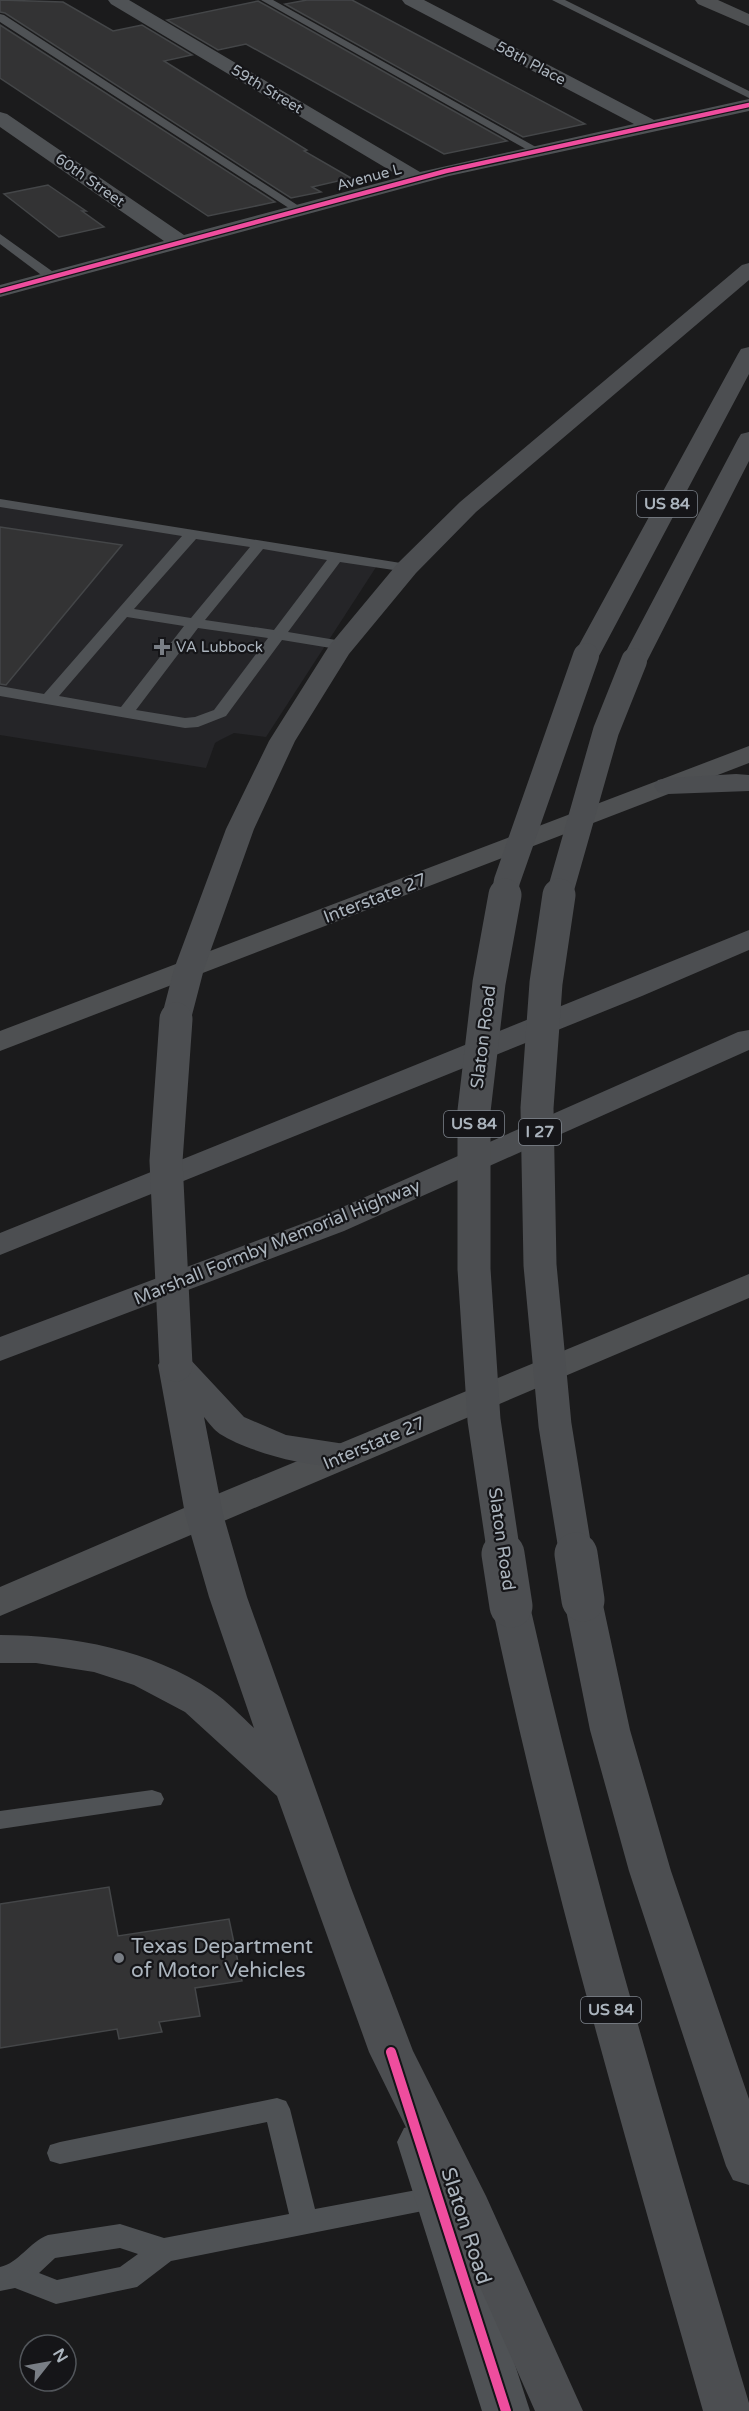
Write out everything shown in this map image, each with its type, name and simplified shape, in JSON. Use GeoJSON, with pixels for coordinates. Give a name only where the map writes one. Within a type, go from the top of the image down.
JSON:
{"type":"FeatureCollection","features":[{"type":"Feature","properties":{"kind":"highway"},"geometry":{"type":"LineString","coordinates":[[559,2411],[463,2196],[391,2052],[294,1789],[228,1597],[204,1514],[176,1365],[166,1161],[177,1019],[189,969],[240,829],[277,751],[310,693],[343,645],[407,568],[468,507],[749,269]]}},
{"type":"Feature","properties":{"kind":"highway","name":"Slaton Road"},"geometry":{"type":"LineString","coordinates":[[727,2411],[597,1962],[535,1722],[511,1606],[484,1420],[474,1269],[474,1111],[489,983],[507,881],[586,656],[749,354]]}},
{"type":"Feature","properties":{"kind":"highway","name":"US 84"},"geometry":{"type":"LineString","coordinates":[[749,439],[634,662],[606,731],[561,884],[546,983],[537,1108],[540,1265],[555,1425],[583,1600],[610,1730],[650,1871],[749,2166]]}},
{"type":"Feature","properties":{"kind":"highway"},"geometry":{"type":"LineString","coordinates":[[668,786],[749,783]]}},
{"type":"Feature","properties":{"kind":"highway"},"geometry":{"type":"LineString","coordinates":[[0,1245],[620,995],[749,939]]}},
{"type":"Feature","properties":{"kind":"highway","name":"Marshall Formby Memorial Highway"},"geometry":{"type":"LineString","coordinates":[[0,1350],[332,1224],[749,1039]]}},
{"type":"Feature","properties":{"kind":"highway"},"geometry":{"type":"LineString","coordinates":[[0,1375],[332,1224]]}},
{"type":"Feature","properties":{"kind":"highway"},"geometry":{"type":"LineString","coordinates":[[176,1365],[231,1425],[280,1446],[345,1455]]}},
{"type":"Feature","properties":{"kind":"highway"},"geometry":{"type":"LineString","coordinates":[[0,1649],[36,1649],[96,1659],[148,1675],[199,1702],[294,1789]]}},
{"type":"Feature","properties":{"kind":"main road"},"geometry":{"type":"LineString","coordinates":[[704,0],[749,21]]}},
{"type":"Feature","properties":{"kind":"main road","name":"Interstate 27"},"geometry":{"type":"LineString","coordinates":[[0,1042],[749,754]]}},
{"type":"Feature","properties":{"kind":"main road","name":"Interstate 27"},"geometry":{"type":"LineString","coordinates":[[0,1602],[749,1285]]}},
{"type":"Feature","properties":{"kind":"street","name":"59th Street"},"geometry":{"type":"LineString","coordinates":[[117,0],[416,178]]}},
{"type":"Feature","properties":{"kind":"street","name":"58th Place"},"geometry":{"type":"LineString","coordinates":[[411,0],[651,126]]}},
{"type":"Feature","properties":{"kind":"street","name":"Avenue L"},"geometry":{"type":"LineString","coordinates":[[0,291],[416,178],[749,105]]}},
{"type":"Feature","properties":{"kind":"street","name":"60th Street"},"geometry":{"type":"LineString","coordinates":[[0,118],[180,242]]}},
{"type":"Feature","properties":{"kind":"street","name":"Slaton Road"},"geometry":{"type":"LineString","coordinates":[[391,2052],[506,2411]]}},
{"type":"Feature","properties":{"kind":"lane"},"geometry":{"type":"LineString","coordinates":[[266,0],[537,151]]}},
{"type":"Feature","properties":{"kind":"lane"},"geometry":{"type":"LineString","coordinates":[[556,0],[749,95]]}},
{"type":"Feature","properties":{"kind":"lane"},"geometry":{"type":"LineString","coordinates":[[0,17],[299,210]]}},
{"type":"Feature","properties":{"kind":"lane"},"geometry":{"type":"LineString","coordinates":[[0,238],[52,277]]}},
{"type":"Feature","properties":{"kind":"lane"},"geometry":{"type":"LineString","coordinates":[[0,503],[407,568]]}},
{"type":"Feature","properties":{"kind":"lane"},"geometry":{"type":"LineString","coordinates":[[48,699],[192,534]]}},
{"type":"Feature","properties":{"kind":"lane"},"geometry":{"type":"LineString","coordinates":[[125,713],[194,623],[259,545]]}},
{"type":"Feature","properties":{"kind":"lane"},"geometry":{"type":"LineString","coordinates":[[0,691],[185,723],[198,722],[220,713],[336,557]]}},
{"type":"Feature","properties":{"kind":"lane"},"geometry":{"type":"LineString","coordinates":[[123,612],[343,645]]}},
{"type":"Feature","properties":{"kind":"lane"},"geometry":{"type":"LineString","coordinates":[[0,1820],[152,1799]]}},
{"type":"Feature","properties":{"kind":"lane"},"geometry":{"type":"LineString","coordinates":[[60,2153],[277,2109],[305,2223]]}},
{"type":"Feature","properties":{"kind":"lane"},"geometry":{"type":"LineString","coordinates":[[8,2277],[56,2292],[127,2277],[164,2250],[438,2198]]}},
{"type":"Feature","properties":{"kind":"lane"},"geometry":{"type":"LineString","coordinates":[[8,2277],[48,2247],[120,2236],[164,2250]]}},
{"type":"Feature","properties":{"kind":"shaded area","name":"VA Lubbock"},"geometry":{"type":"Polygon","coordinates":[[[0,506],[380,561],[266,737],[234,733],[220,740],[215,743],[206,768],[0,735],[0,506]]]}},
{"type":"Feature","properties":{"kind":"building"},"geometry":{"type":"Polygon","coordinates":[[[0,0],[63,2],[113,31],[142,25],[192,55],[164,61],[307,150],[304,151],[351,178],[312,187],[321,192],[291,198],[5,13],[0,12],[0,0]]]}},
{"type":"Feature","properties":{"kind":"building"},"geometry":{"type":"Polygon","coordinates":[[[307,0],[352,0],[585,124],[523,137],[285,4],[307,0]]]}},
{"type":"Feature","properties":{"kind":"building"},"geometry":{"type":"Polygon","coordinates":[[[258,1],[507,141],[444,154],[246,44],[218,50],[167,20],[258,1]]]}},
{"type":"Feature","properties":{"kind":"building"},"geometry":{"type":"Polygon","coordinates":[[[0,25],[275,202],[208,216],[0,78],[0,25]]]}},
{"type":"Feature","properties":{"kind":"building"},"geometry":{"type":"Polygon","coordinates":[[[48,185],[86,211],[82,211],[104,227],[59,237],[4,194],[48,185]]]}},
{"type":"Feature","properties":{"kind":"building"},"geometry":{"type":"Polygon","coordinates":[[[0,527],[122,545],[6,685],[0,684],[0,527]]]}},
{"type":"Feature","properties":{"kind":"building","name":"Texas Department of Motor Vehicles"},"geometry":{"type":"Polygon","coordinates":[[[109,1887],[118,1936],[229,1919],[242,1981],[195,1988],[200,2016],[159,2022],[162,2032],[119,2039],[117,2029],[0,2048],[0,1904],[109,1887]]]}},
{"type":"Feature","properties":{"kind":"cycle path"},"geometry":{"type":"LineString","coordinates":[[0,291],[446,171],[749,105]]}},
{"type":"Feature","properties":{"kind":"cycle path"},"geometry":{"type":"LineString","coordinates":[[391,2052],[506,2411]]}},
{"type":"Feature","properties":{"kind":"place","name":"VA Lubbock"},"geometry":{"type":"Point","coordinates":[162,647]}},
{"type":"Feature","properties":{"kind":"place","name":"Texas Department of Motor Vehicles"},"geometry":{"type":"Point","coordinates":[119,1958]}}]}
